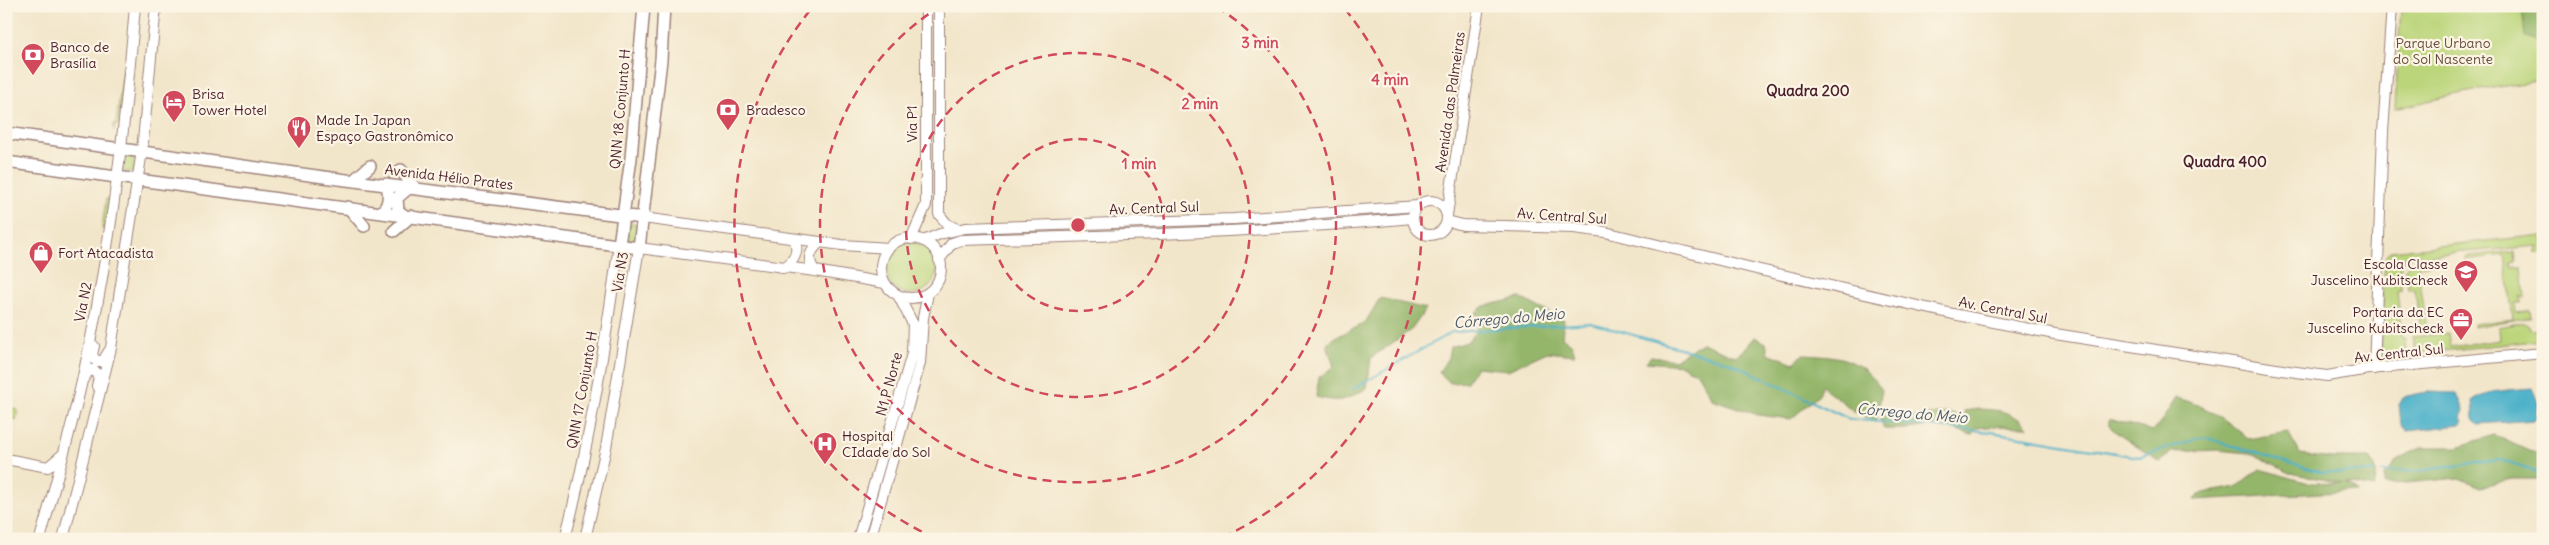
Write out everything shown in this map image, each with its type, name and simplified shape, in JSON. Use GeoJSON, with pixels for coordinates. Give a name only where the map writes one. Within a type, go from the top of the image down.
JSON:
{"type":"FeatureCollection","features":[{"type":"Feature","properties":{"kind":"main road","name":"Via N2"},"geometry":{"type":"LineString","coordinates":[[40,539],[82,382],[102,273],[117,178],[135,6]]}},
{"type":"Feature","properties":{"kind":"main road"},"geometry":{"type":"LineString","coordinates":[[63,539],[84,463],[110,348],[142,151],[156,6]]}},
{"type":"Feature","properties":{"kind":"main road","name":"QNN 18 Conjunto H"},"geometry":{"type":"LineString","coordinates":[[623,215],[644,6]]}},
{"type":"Feature","properties":{"kind":"main road"},"geometry":{"type":"LineString","coordinates":[[657,84],[655,48],[658,6]]}},
{"type":"Feature","properties":{"kind":"main road","name":"Via N3"},"geometry":{"type":"LineString","coordinates":[[584,539],[606,448],[639,248],[664,6]]}},
{"type":"Feature","properties":{"kind":"main road","name":"Via P1"},"geometry":{"type":"LineString","coordinates":[[911,239],[926,205],[926,6]]}},
{"type":"Feature","properties":{"kind":"main road","name":"Via P1"},"geometry":{"type":"LineString","coordinates":[[939,6],[939,214],[942,219],[957,229]]}},
{"type":"Feature","properties":{"kind":"main road","name":"Avenida das Palmeiras"},"geometry":{"type":"LineString","coordinates":[[1446,221],[1445,203],[1479,6]]}},
{"type":"Feature","properties":{"kind":"main road"},"geometry":{"type":"LineString","coordinates":[[2374,369],[2382,142],[2392,6]]}},
{"type":"Feature","properties":{"kind":"main road"},"geometry":{"type":"LineString","coordinates":[[926,118],[932,123],[938,120]]}},
{"type":"Feature","properties":{"kind":"main road","name":"Avenida Hélio Prates"},"geometry":{"type":"LineString","coordinates":[[6,134],[794,239],[889,248]]}},
{"type":"Feature","properties":{"kind":"main road"},"geometry":{"type":"LineString","coordinates":[[926,144],[933,138],[939,143]]}},
{"type":"Feature","properties":{"kind":"main road"},"geometry":{"type":"LineString","coordinates":[[6,162],[815,271],[885,283],[898,295],[910,298],[928,293],[939,278],[939,260],[933,249],[923,241],[911,239],[899,241],[889,248],[881,265],[885,283]]}},
{"type":"Feature","properties":{"kind":"main road"},"geometry":{"type":"LineString","coordinates":[[354,180],[370,166]]}},
{"type":"Feature","properties":{"kind":"main road"},"geometry":{"type":"LineString","coordinates":[[401,170],[412,187],[397,198],[398,211],[408,215]]}},
{"type":"Feature","properties":{"kind":"main road"},"geometry":{"type":"LineString","coordinates":[[381,212],[385,209],[389,196],[387,184]]}},
{"type":"Feature","properties":{"kind":"main road","name":"Av. Central Sul"},"geometry":{"type":"LineString","coordinates":[[923,241],[957,229],[1234,219],[1418,206],[1429,202],[1445,203]]}},
{"type":"Feature","properties":{"kind":"main road"},"geometry":{"type":"LineString","coordinates":[[1413,218],[1418,206]]}},
{"type":"Feature","properties":{"kind":"main road"},"geometry":{"type":"LineString","coordinates":[[348,207],[364,226]]}},
{"type":"Feature","properties":{"kind":"main road"},"geometry":{"type":"LineString","coordinates":[[394,230],[408,215]]}},
{"type":"Feature","properties":{"kind":"main road","name":"Via N3"},"geometry":{"type":"LineString","coordinates":[[619,246],[623,215]]}},
{"type":"Feature","properties":{"kind":"main road","name":"Av. Central Sul"},"geometry":{"type":"LineString","coordinates":[[939,260],[952,244],[961,240],[1173,234],[1322,226],[1413,218],[1417,228],[1425,234],[1439,234],[1446,221],[1463,225],[1574,228],[1604,232],[1953,314],[2143,349],[2327,376],[2374,369],[2543,353]]}},
{"type":"Feature","properties":{"kind":"main road"},"geometry":{"type":"LineString","coordinates":[[783,268],[794,257],[797,248],[794,239]]}},
{"type":"Feature","properties":{"kind":"main road"},"geometry":{"type":"LineString","coordinates":[[815,271],[810,264],[810,256],[820,242]]}},
{"type":"Feature","properties":{"kind":"main road","name":"QNN 17 Conjunto H"},"geometry":{"type":"LineString","coordinates":[[565,539],[583,466],[606,338],[619,246]]}},
{"type":"Feature","properties":{"kind":"main road"},"geometry":{"type":"LineString","coordinates":[[102,273],[102,302],[93,358],[96,361],[103,361],[110,348]]}},
{"type":"Feature","properties":{"kind":"main road","name":"N1 P Norte"},"geometry":{"type":"LineString","coordinates":[[870,539],[921,357],[923,318],[928,293]]}},
{"type":"Feature","properties":{"kind":"main road","name":"N1 P Norte"},"geometry":{"type":"LineString","coordinates":[[858,539],[912,354],[913,324],[898,295]]}},
{"type":"Feature","properties":{"kind":"main road"},"geometry":{"type":"LineString","coordinates":[[606,338],[602,392],[592,444],[597,452],[606,448]]}},
{"type":"Feature","properties":{"kind":"main road"},"geometry":{"type":"LineString","coordinates":[[82,382],[89,370],[94,370],[98,373],[84,463]]}},
{"type":"Feature","properties":{"kind":"main road"},"geometry":{"type":"LineString","coordinates":[[6,459],[48,467],[64,452]]}},
{"type":"Feature","properties":{"kind":"main road"},"geometry":{"type":"LineString","coordinates":[[583,466],[587,461],[591,461],[596,467],[584,539]]}},
{"type":"Feature","properties":{"kind":"green space","name":"Parque Urbano do Sol Nascente"},"geometry":{"type":"Polygon","coordinates":[[[2401,6],[2543,6],[2543,80],[2462,93],[2395,109],[2401,6]]]}},
{"type":"Feature","properties":{"kind":"green space"},"geometry":{"type":"Polygon","coordinates":[[[2522,6],[2543,6],[2543,44],[2525,37],[2522,6]]]}},
{"type":"Feature","properties":{"kind":"green space"},"geometry":{"type":"Polygon","coordinates":[[[124,66],[126,67],[119,124],[115,126],[114,131],[114,124],[116,124],[124,66]]]}},
{"type":"Feature","properties":{"kind":"green space"},"geometry":{"type":"Polygon","coordinates":[[[125,156],[135,157],[133,172],[123,171],[125,156]]]}},
{"type":"Feature","properties":{"kind":"green space"},"geometry":{"type":"Polygon","coordinates":[[[106,199],[110,199],[105,229],[102,229],[106,199]]]}},
{"type":"Feature","properties":{"kind":"green space"},"geometry":{"type":"Polygon","coordinates":[[[626,223],[639,224],[637,241],[624,240],[626,223]]]}},
{"type":"Feature","properties":{"kind":"green space"},"geometry":{"type":"Polygon","coordinates":[[[2543,235],[2543,253],[2535,252],[2538,246],[2405,257],[2401,264],[2401,290],[2397,291],[2402,338],[2405,338],[2407,362],[2382,364],[2380,355],[2385,258],[2390,251],[2543,235]]]}},
{"type":"Feature","properties":{"kind":"green space"},"geometry":{"type":"Polygon","coordinates":[[[911,242],[921,244],[929,250],[935,258],[937,268],[935,278],[929,286],[921,292],[911,294],[901,292],[893,286],[887,278],[885,268],[887,258],[893,250],[901,244],[911,242]]]}},
{"type":"Feature","properties":{"kind":"green space"},"geometry":{"type":"Polygon","coordinates":[[[2515,251],[2516,262],[2511,263],[2512,267],[2522,267],[2525,298],[2520,296],[2521,303],[2515,303],[2516,312],[2530,310],[2531,317],[2473,327],[2473,324],[2513,319],[2505,255],[2464,260],[2468,256],[2515,251]]]}},
{"type":"Feature","properties":{"kind":"green space"},"geometry":{"type":"Polygon","coordinates":[[[2436,260],[2440,263],[2418,266],[2427,330],[2420,331],[2415,289],[2408,289],[2406,268],[2410,264],[2436,260]]]}},
{"type":"Feature","properties":{"kind":"green space"},"geometry":{"type":"Polygon","coordinates":[[[1380,298],[1426,309],[1412,329],[1371,358],[1367,388],[1343,400],[1316,397],[1319,377],[1334,367],[1327,344],[1336,337],[1365,323],[1380,298]]]}},
{"type":"Feature","properties":{"kind":"green space"},"geometry":{"type":"Polygon","coordinates":[[[1520,298],[1564,320],[1562,337],[1572,345],[1575,355],[1547,352],[1508,370],[1476,367],[1467,382],[1450,383],[1439,372],[1448,358],[1450,347],[1467,342],[1477,330],[1475,313],[1484,306],[1520,298]]]}},
{"type":"Feature","properties":{"kind":"green space"},"geometry":{"type":"Polygon","coordinates":[[[2524,322],[2533,330],[2543,329],[2543,340],[2416,354],[2413,337],[2448,333],[2450,347],[2500,340],[2499,327],[2524,322]]]}},
{"type":"Feature","properties":{"kind":"green space"},"geometry":{"type":"Polygon","coordinates":[[[1755,337],[1766,343],[1768,353],[1794,363],[1803,354],[1848,360],[1857,365],[1874,379],[1882,390],[1876,422],[1854,411],[1822,386],[1819,395],[1791,419],[1758,415],[1712,399],[1698,374],[1682,365],[1646,362],[1651,356],[1674,360],[1702,343],[1735,356],[1744,350],[1755,337]]]}},
{"type":"Feature","properties":{"kind":"green space"},"geometry":{"type":"Polygon","coordinates":[[[2176,398],[2215,414],[2248,439],[2288,432],[2300,454],[2332,458],[2370,458],[2376,473],[2374,488],[2345,483],[2358,491],[2194,500],[2198,494],[2237,487],[2260,469],[2309,483],[2342,483],[2290,473],[2249,453],[2217,450],[2173,452],[2159,462],[2109,426],[2109,419],[2152,431],[2159,425],[2176,398]]]}},
{"type":"Feature","properties":{"kind":"green space"},"geometry":{"type":"Polygon","coordinates":[[[6,408],[18,410],[16,420],[6,418],[6,408]]]}},
{"type":"Feature","properties":{"kind":"green space"},"geometry":{"type":"Polygon","coordinates":[[[1978,409],[2006,412],[2028,427],[1997,426],[1977,428],[1971,435],[1940,424],[1910,429],[1884,429],[1880,418],[1884,415],[1896,419],[1946,413],[1966,417],[1964,411],[1978,409]]]}},
{"type":"Feature","properties":{"kind":"green space"},"geometry":{"type":"Polygon","coordinates":[[[2494,435],[2531,452],[2543,450],[2543,479],[2511,479],[2480,487],[2459,478],[2384,485],[2384,476],[2397,460],[2422,447],[2457,447],[2494,435]]]}},
{"type":"Feature","properties":{"kind":"water"},"geometry":{"type":"Polygon","coordinates":[[[2532,388],[2539,405],[2536,413],[2538,416],[2535,420],[2479,424],[2474,419],[2473,400],[2479,396],[2501,391],[2532,388]]]}},
{"type":"Feature","properties":{"kind":"water"},"geometry":{"type":"Polygon","coordinates":[[[2426,392],[2457,393],[2464,410],[2461,418],[2463,421],[2460,425],[2407,431],[2401,423],[2399,404],[2403,397],[2426,392]]]}},
{"type":"Feature","properties":{"kind":"waterway","name":"Córrego do Meio"},"geometry":{"type":"LineString","coordinates":[[1351,390],[1452,332],[1591,323],[1729,362],[1849,419],[1991,432],[2139,457],[2203,437],[2323,473],[2374,472]]}},
{"type":"Feature","properties":{"kind":"waterway","name":"Córrego do Meio"},"geometry":{"type":"LineString","coordinates":[[2382,472],[2417,471],[2499,460],[2543,474]]}},
{"type":"Feature","properties":{"kind":"place","name":"Banco de Brasília"},"geometry":{"type":"Point","coordinates":[33,76]}},
{"type":"Feature","properties":{"kind":"place","name":"Brisa Tower Hotel"},"geometry":{"type":"Point","coordinates":[174,123]}},
{"type":"Feature","properties":{"kind":"place","name":"Bradesco"},"geometry":{"type":"Point","coordinates":[728,131]}},
{"type":"Feature","properties":{"kind":"place","name":"Made In Japan Espaço Gastronômico"},"geometry":{"type":"Point","coordinates":[299,149]}},
{"type":"Feature","properties":{"kind":"place","name":"Fort Atacadista"},"geometry":{"type":"Point","coordinates":[41,274]}},
{"type":"Feature","properties":{"kind":"place","name":"Escola Classe Juscelino Kubitscheck"},"geometry":{"type":"Point","coordinates":[2466,293]}},
{"type":"Feature","properties":{"kind":"place","name":"Portaria da EC Juscelino Kubitscheck"},"geometry":{"type":"Point","coordinates":[2461,341]}},
{"type":"Feature","properties":{"kind":"place","name":"Hospital CIdade do Sol"},"geometry":{"type":"Point","coordinates":[825,465]}},
{"type":"Feature","properties":{"kind":"district","name":"Quadra 200"},"geometry":{"type":"Point","coordinates":[1808,90]}},
{"type":"Feature","properties":{"kind":"district","name":"Quadra 400"},"geometry":{"type":"Point","coordinates":[2225,161]}}]}
